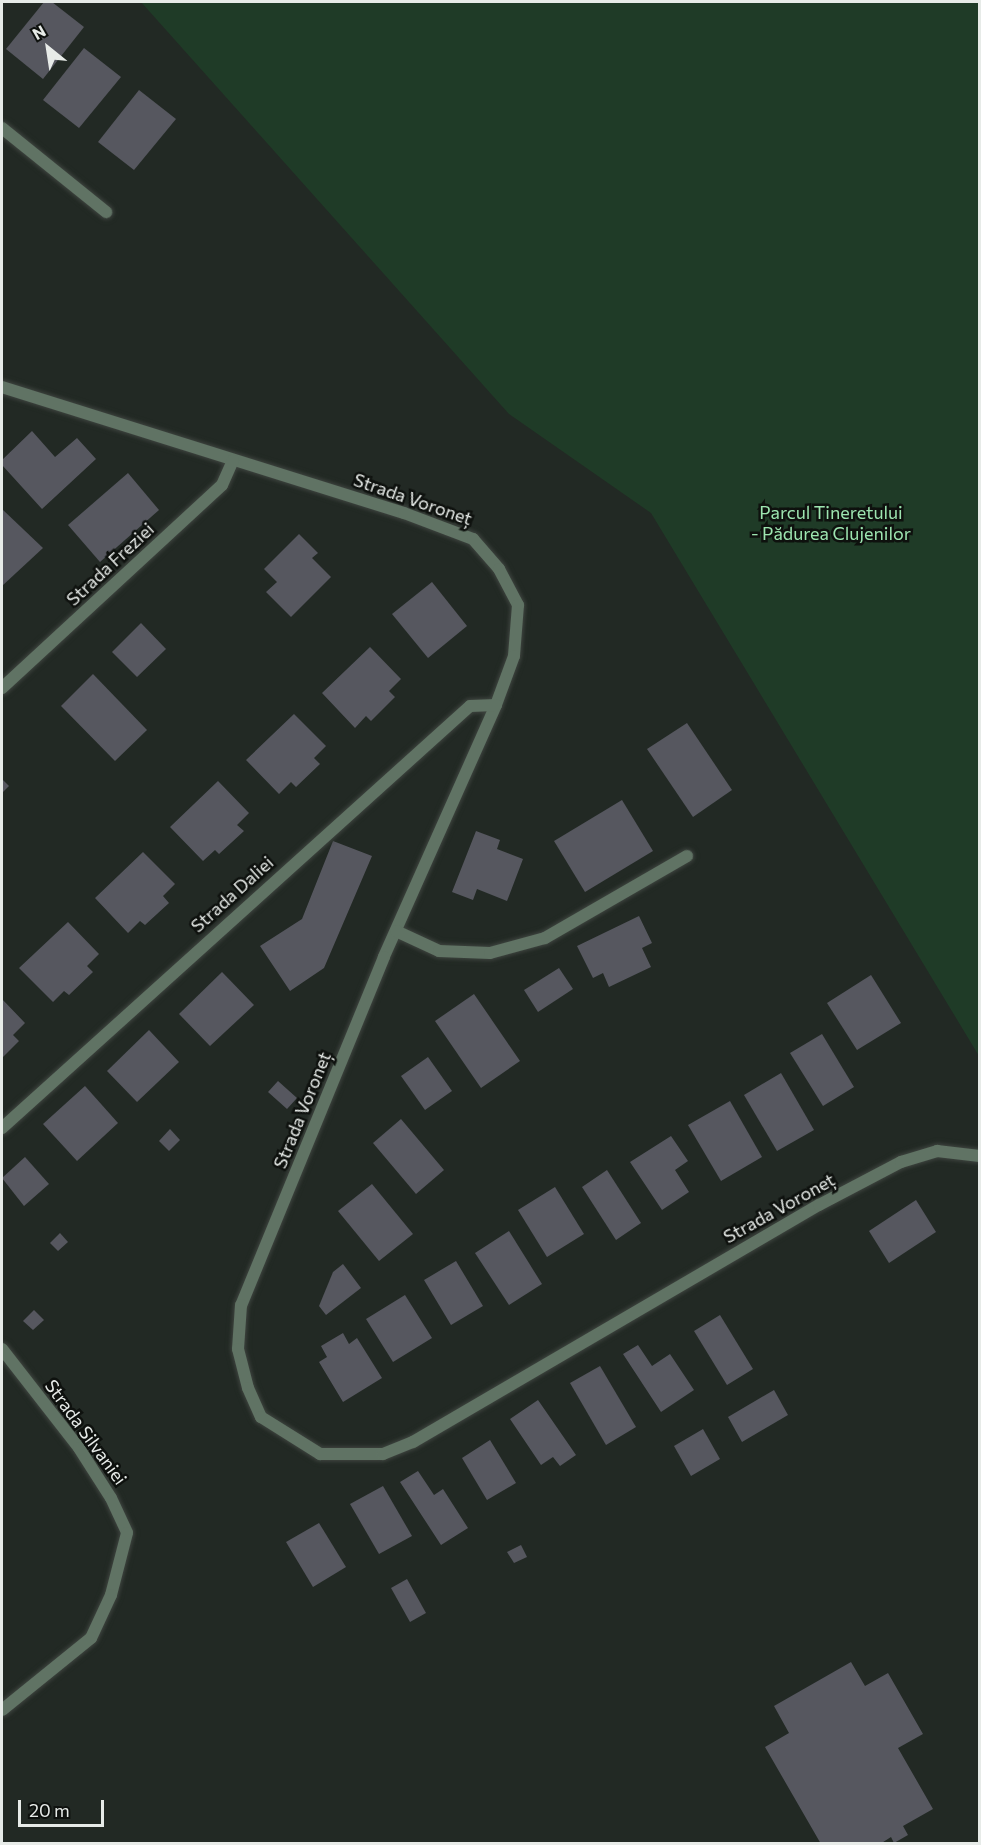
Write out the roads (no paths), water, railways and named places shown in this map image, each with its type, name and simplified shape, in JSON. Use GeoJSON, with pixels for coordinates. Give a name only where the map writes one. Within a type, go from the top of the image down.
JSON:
{"type":"FeatureCollection","features":[{"type":"Feature","properties":{"kind":"street"},"geometry":{"type":"LineString","coordinates":[[2,128],[106,212]]}},
{"type":"Feature","properties":{"kind":"street","name":"Strada Voroneț"},"geometry":{"type":"LineString","coordinates":[[2,387],[404,513],[473,539],[499,569],[518,605],[514,656],[496,705],[396,931],[241,1305],[238,1349],[248,1388],[261,1417],[320,1454],[383,1454],[413,1442],[819,1205],[901,1162],[937,1151],[980,1156]]}},
{"type":"Feature","properties":{"kind":"street","name":"Strada Freziei"},"geometry":{"type":"LineString","coordinates":[[2,688],[222,485],[232,460]]}},
{"type":"Feature","properties":{"kind":"street","name":"Strada Daliei"},"geometry":{"type":"LineString","coordinates":[[2,1128],[470,706],[496,705]]}},
{"type":"Feature","properties":{"kind":"street"},"geometry":{"type":"LineString","coordinates":[[396,931],[439,951],[490,953],[545,938],[687,856]]}},
{"type":"Feature","properties":{"kind":"street","name":"Strada Silvaniei"},"geometry":{"type":"LineString","coordinates":[[2,1349],[79,1448],[111,1498],[127,1533],[111,1595],[91,1638],[2,1710]]}},
{"type":"Feature","properties":{"kind":"park label","name":"Parcul Tineretului - Pădurea Clujenilor"},"geometry":{"type":"Point","coordinates":[831,523]}}]}
